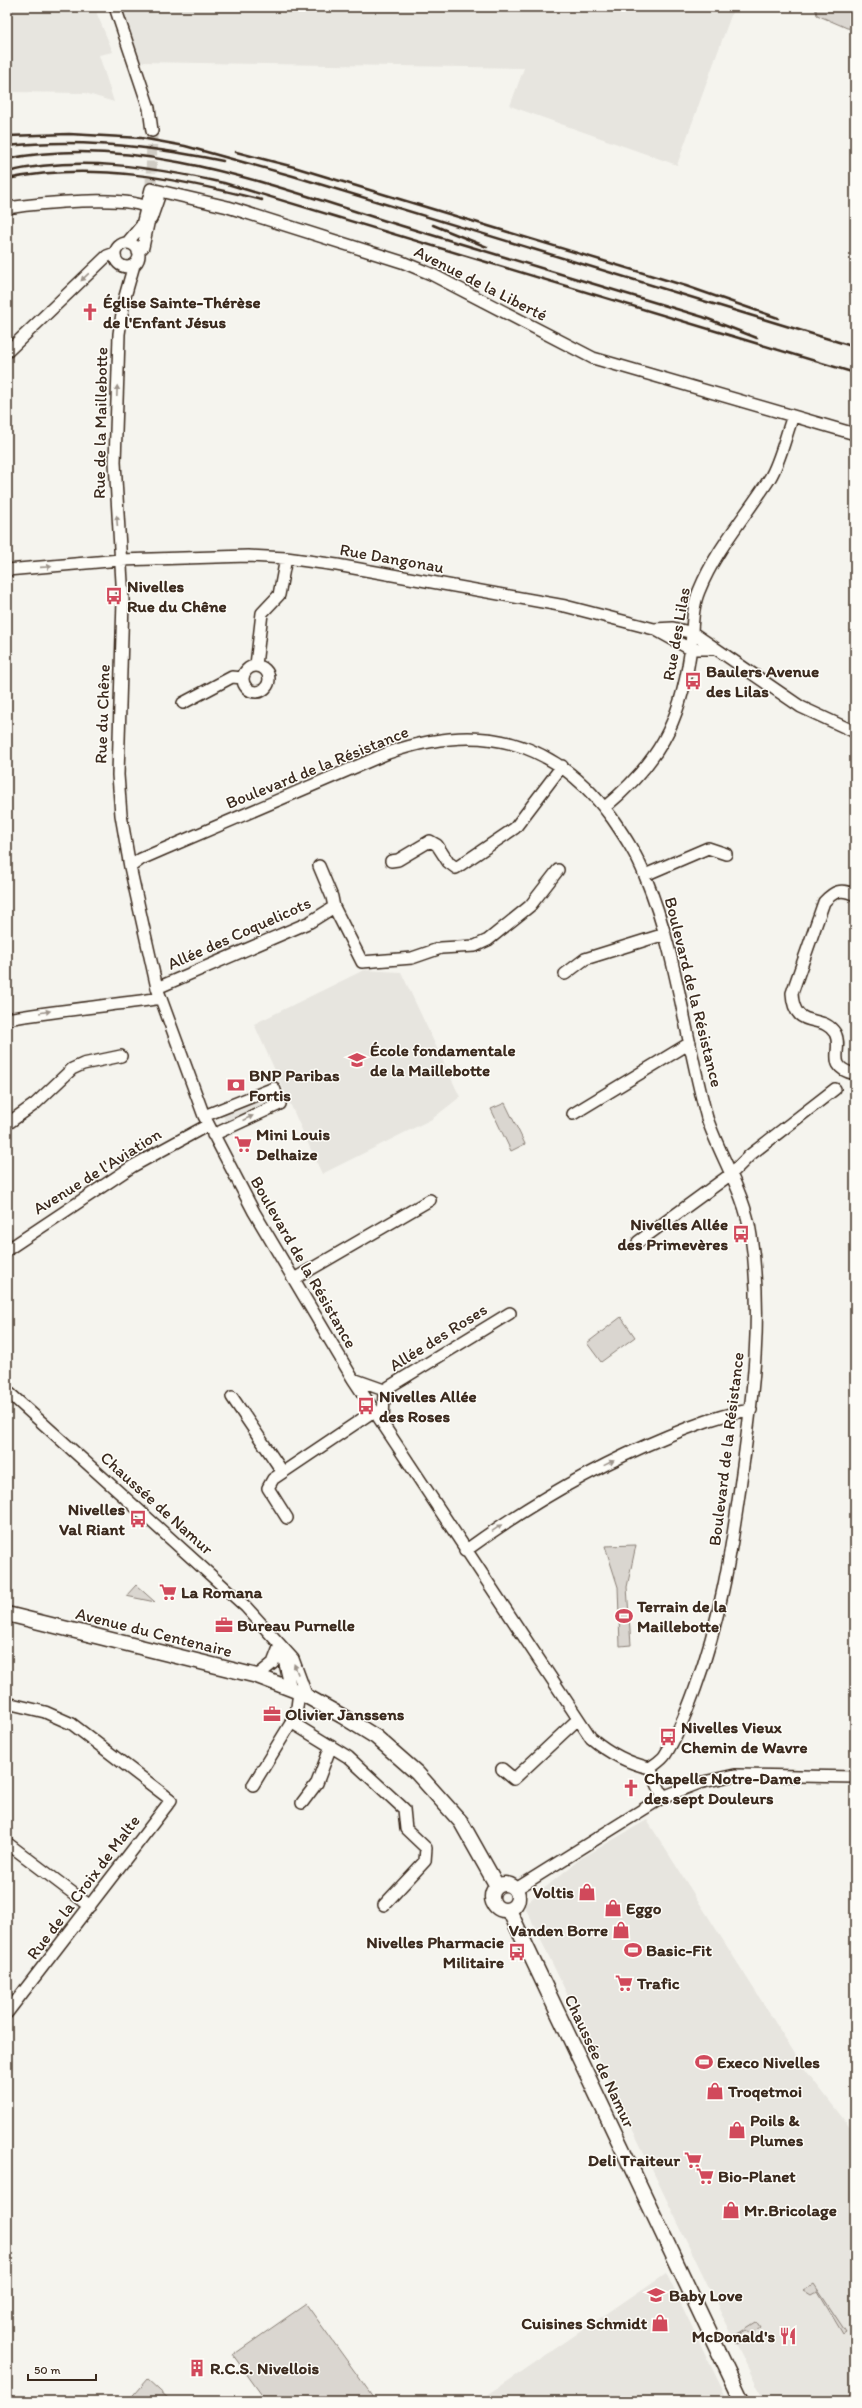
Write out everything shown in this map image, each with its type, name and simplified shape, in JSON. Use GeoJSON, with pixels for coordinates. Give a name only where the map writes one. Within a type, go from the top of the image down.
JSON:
{"type":"FeatureCollection","features":[{"type":"Feature","properties":{"kind":"main road","name":"Avenue du Centenaire"},"geometry":{"type":"LineString","coordinates":[[7,1614],[257,1676],[299,1692],[376,1737],[417,1773],[461,1822],[497,1886]]}},
{"type":"Feature","properties":{"kind":"main road"},"geometry":{"type":"LineString","coordinates":[[510,1884],[516,1889],[518,1901],[509,1910],[503,1910],[493,1904],[491,1897],[497,1886],[510,1884]]}},
{"type":"Feature","properties":{"kind":"main road","name":"Chaussée de Namur"},"geometry":{"type":"LineString","coordinates":[[509,1910],[742,2401]]}},
{"type":"Feature","properties":{"kind":"street"},"geometry":{"type":"LineString","coordinates":[[115,7],[149,108],[152,131]]}},
{"type":"Feature","properties":{"kind":"street"},"geometry":{"type":"LineString","coordinates":[[7,352],[108,256],[115,252],[120,246],[127,243],[142,225],[151,189]]}},
{"type":"Feature","properties":{"kind":"street"},"geometry":{"type":"LineString","coordinates":[[138,252],[143,247],[158,199],[151,189]]}},
{"type":"Feature","properties":{"kind":"street","name":"Avenue de la Liberté"},"geometry":{"type":"LineString","coordinates":[[151,189],[228,207],[402,262],[431,274],[593,358],[855,434]]}},
{"type":"Feature","properties":{"kind":"street"},"geometry":{"type":"LineString","coordinates":[[7,208],[81,201],[140,203],[151,210],[147,232]]}},
{"type":"Feature","properties":{"kind":"street"},"geometry":{"type":"LineString","coordinates":[[115,252],[116,260],[121,265],[129,266],[134,264],[138,258],[138,252],[135,247],[127,243]]}},
{"type":"Feature","properties":{"kind":"street","name":"Rue de la Maillebotte"},"geometry":{"type":"LineString","coordinates":[[120,560],[115,462],[119,334],[124,300],[134,264]]}},
{"type":"Feature","properties":{"kind":"street","name":"Rue des Lilas"},"geometry":{"type":"LineString","coordinates":[[604,808],[635,781],[662,745],[672,724],[682,696],[693,633],[694,613],[701,586],[714,560],[771,477],[793,416]]}},
{"type":"Feature","properties":{"kind":"street","name":"Rue Dangonau"},"geometry":{"type":"LineString","coordinates":[[7,570],[120,560],[248,556],[286,558],[337,565],[565,606],[654,629],[690,649]]}},
{"type":"Feature","properties":{"kind":"street"},"geometry":{"type":"LineString","coordinates":[[256,665],[262,613],[279,595],[286,558]]}},
{"type":"Feature","properties":{"kind":"street","name":"Rue du Chêne"},"geometry":{"type":"LineString","coordinates":[[120,560],[123,600],[118,788],[130,867]]}},
{"type":"Feature","properties":{"kind":"street","name":"Rue Dangonau"},"geometry":{"type":"LineString","coordinates":[[654,629],[673,628],[693,633]]}},
{"type":"Feature","properties":{"kind":"street"},"geometry":{"type":"LineString","coordinates":[[693,633],[704,639],[714,649],[801,707],[855,732]]}},
{"type":"Feature","properties":{"kind":"street"},"geometry":{"type":"LineString","coordinates":[[690,649],[714,649]]}},
{"type":"Feature","properties":{"kind":"street"},"geometry":{"type":"LineString","coordinates":[[256,665],[264,668],[269,677],[264,690],[255,693],[247,690],[242,682],[248,670],[256,665]]}},
{"type":"Feature","properties":{"kind":"street"},"geometry":{"type":"LineString","coordinates":[[183,703],[232,677],[243,678]]}},
{"type":"Feature","properties":{"kind":"street","name":"Boulevard de la Résistance"},"geometry":{"type":"LineString","coordinates":[[456,739],[501,741],[535,751],[562,766],[582,783],[604,808],[624,836],[645,875],[665,934],[707,1118],[714,1138],[746,1207],[754,1254],[756,1329],[751,1410],[726,1577],[708,1652],[665,1756],[650,1768],[634,1765],[607,1751],[591,1738],[577,1720],[353,1379],[228,1166],[208,1125],[159,993],[130,867],[164,849],[381,756],[424,743],[456,739]]}},
{"type":"Feature","properties":{"kind":"street"},"geometry":{"type":"LineString","coordinates":[[391,861],[398,860],[430,841],[437,845],[448,862],[456,868],[515,828],[562,766]]}},
{"type":"Feature","properties":{"kind":"street"},"geometry":{"type":"LineString","coordinates":[[645,875],[708,848],[726,854]]}},
{"type":"Feature","properties":{"kind":"street","name":"Allée des Coquelicots"},"geometry":{"type":"LineString","coordinates":[[319,866],[332,897],[334,907],[362,962],[412,958],[441,948],[475,946],[488,940],[530,906],[558,870]]}},
{"type":"Feature","properties":{"kind":"street"},"geometry":{"type":"LineString","coordinates":[[855,894],[840,890],[832,893],[824,902],[792,993],[793,1007],[797,1012],[803,1017],[830,1027],[835,1033],[838,1063],[844,1071],[855,1074]]}},
{"type":"Feature","properties":{"kind":"street","name":"Allée des Coquelicots"},"geometry":{"type":"LineString","coordinates":[[7,1020],[58,1010],[140,1002],[310,922],[334,907]]}},
{"type":"Feature","properties":{"kind":"street"},"geometry":{"type":"LineString","coordinates":[[565,974],[585,959],[665,934]]}},
{"type":"Feature","properties":{"kind":"street"},"geometry":{"type":"LineString","coordinates":[[573,1114],[690,1043]]}},
{"type":"Feature","properties":{"kind":"street"},"geometry":{"type":"LineString","coordinates":[[7,1124],[36,1104],[72,1069],[83,1064],[121,1056]]}},
{"type":"Feature","properties":{"kind":"street"},"geometry":{"type":"LineString","coordinates":[[274,1088],[280,1104],[208,1125],[274,1088]]}},
{"type":"Feature","properties":{"kind":"street"},"geometry":{"type":"LineString","coordinates":[[638,1242],[731,1174],[750,1155],[836,1089]]}},
{"type":"Feature","properties":{"kind":"street","name":"Avenue de l'Aviation"},"geometry":{"type":"LineString","coordinates":[[7,1250],[133,1166],[208,1125]]}},
{"type":"Feature","properties":{"kind":"street"},"geometry":{"type":"LineString","coordinates":[[294,1279],[430,1200]]}},
{"type":"Feature","properties":{"kind":"street","name":"Allée des Roses"},"geometry":{"type":"LineString","coordinates":[[384,1390],[510,1313]]}},
{"type":"Feature","properties":{"kind":"street","name":"Allée des Roses"},"geometry":{"type":"LineString","coordinates":[[353,1379],[384,1390]]}},
{"type":"Feature","properties":{"kind":"street","name":"Allée des Roses"},"geometry":{"type":"LineString","coordinates":[[383,1424],[384,1390]]}},
{"type":"Feature","properties":{"kind":"street","name":"Chaussée de Namur"},"geometry":{"type":"LineString","coordinates":[[7,1391],[246,1607],[293,1659],[299,1692]]}},
{"type":"Feature","properties":{"kind":"street"},"geometry":{"type":"LineString","coordinates":[[232,1397],[282,1471]]}},
{"type":"Feature","properties":{"kind":"street"},"geometry":{"type":"LineString","coordinates":[[287,1518],[268,1488],[273,1479],[282,1471],[374,1410]]}},
{"type":"Feature","properties":{"kind":"street"},"geometry":{"type":"LineString","coordinates":[[465,1551],[526,1509],[609,1462],[699,1423],[733,1412],[751,1410]]}},
{"type":"Feature","properties":{"kind":"street"},"geometry":{"type":"LineString","coordinates":[[257,1676],[273,1663],[281,1644]]}},
{"type":"Feature","properties":{"kind":"street"},"geometry":{"type":"LineString","coordinates":[[253,1785],[296,1715],[299,1692],[281,1644]]}},
{"type":"Feature","properties":{"kind":"street","name":"Rue de la Croix de Malte"},"geometry":{"type":"LineString","coordinates":[[7,1703],[45,1712],[72,1724],[170,1800],[7,2014]]}},
{"type":"Feature","properties":{"kind":"street"},"geometry":{"type":"LineString","coordinates":[[502,1769],[514,1779],[577,1720]]}},
{"type":"Feature","properties":{"kind":"street"},"geometry":{"type":"LineString","coordinates":[[291,1722],[348,1757],[404,1809],[406,1829],[426,1848],[425,1861],[384,1905]]}},
{"type":"Feature","properties":{"kind":"street"},"geometry":{"type":"LineString","coordinates":[[302,1803],[317,1783],[331,1746]]}},
{"type":"Feature","properties":{"kind":"street"},"geometry":{"type":"LineString","coordinates":[[650,1768],[663,1797]]}},
{"type":"Feature","properties":{"kind":"street"},"geometry":{"type":"LineString","coordinates":[[516,1889],[663,1797],[699,1783],[735,1775],[855,1777]]}},
{"type":"Feature","properties":{"kind":"street"},"geometry":{"type":"LineString","coordinates":[[7,1843],[90,1906]]}},
{"type":"Feature","properties":{"kind":"shaded area"},"geometry":{"type":"Polygon","coordinates":[[[7,7],[98,7],[97,14],[113,52],[99,55],[114,102],[85,93],[7,92],[7,7]]]}},
{"type":"Feature","properties":{"kind":"shaded area"},"geometry":{"type":"Polygon","coordinates":[[[121,7],[734,7],[677,165],[510,106],[524,68],[140,62],[121,7]]]}},
{"type":"Feature","properties":{"kind":"shaded area"},"geometry":{"type":"Polygon","coordinates":[[[815,7],[855,7],[855,29],[847,28],[817,15],[815,7]]]}},
{"type":"Feature","properties":{"kind":"shaded area","name":"École fondamentale de la Maillebotte"},"geometry":{"type":"Polygon","coordinates":[[[364,970],[401,972],[460,1097],[432,1119],[322,1174],[254,1024],[364,970]]]}},
{"type":"Feature","properties":{"kind":"shaded area"},"geometry":{"type":"Polygon","coordinates":[[[271,1094],[274,1103],[226,1123],[223,1115],[271,1094]]]}},
{"type":"Feature","properties":{"kind":"shaded area"},"geometry":{"type":"Polygon","coordinates":[[[505,1103],[525,1144],[511,1151],[491,1109],[505,1103]]]}},
{"type":"Feature","properties":{"kind":"shaded area"},"geometry":{"type":"Polygon","coordinates":[[[621,1317],[635,1337],[601,1362],[587,1343],[621,1317]]]}},
{"type":"Feature","properties":{"kind":"shaded area","name":"Terrain de la Maillebotte"},"geometry":{"type":"Polygon","coordinates":[[[636,1545],[627,1587],[631,1645],[620,1646],[618,1587],[605,1546],[636,1545]]]}},
{"type":"Feature","properties":{"kind":"shaded area"},"geometry":{"type":"Polygon","coordinates":[[[136,1585],[155,1602],[126,1596],[136,1585]]]}},
{"type":"Feature","properties":{"kind":"shaded area"},"geometry":{"type":"Polygon","coordinates":[[[647,1820],[804,2068],[855,2134],[855,2401],[764,2401],[524,1905],[580,1859],[647,1820]]]}},
{"type":"Feature","properties":{"kind":"shaded area"},"geometry":{"type":"Polygon","coordinates":[[[666,2273],[728,2401],[479,2401],[666,2273]]]}},
{"type":"Feature","properties":{"kind":"shaded area"},"geometry":{"type":"Polygon","coordinates":[[[814,2284],[846,2332],[843,2334],[818,2292],[811,2296],[803,2291],[814,2284]]]}},
{"type":"Feature","properties":{"kind":"shaded area"},"geometry":{"type":"Polygon","coordinates":[[[306,2304],[376,2401],[266,2401],[233,2355],[306,2304]]]}},
{"type":"Feature","properties":{"kind":"shaded area"},"geometry":{"type":"Polygon","coordinates":[[[756,2322],[760,2328],[752,2334],[747,2330],[739,2335],[742,2341],[736,2344],[732,2337],[756,2322]]]}},
{"type":"Feature","properties":{"kind":"shaded area"},"geometry":{"type":"Polygon","coordinates":[[[147,2379],[171,2401],[128,2401],[147,2379]]]}},
{"type":"Feature","properties":{"kind":"tunnel"},"geometry":{"type":"LineString","coordinates":[[151,189],[152,131]]}},
{"type":"Feature","properties":{"kind":"railway"},"geometry":{"type":"LineString","coordinates":[[7,136],[69,134],[141,138],[185,146],[293,176],[855,347]]}},
{"type":"Feature","properties":{"kind":"railway"},"geometry":{"type":"LineString","coordinates":[[7,146],[88,143],[169,151],[223,161]]}},
{"type":"Feature","properties":{"kind":"railway"},"geometry":{"type":"LineString","coordinates":[[236,152],[294,167],[686,286],[778,318]]}},
{"type":"Feature","properties":{"kind":"railway"},"geometry":{"type":"LineString","coordinates":[[7,159],[57,153],[107,153],[157,158],[208,168],[307,196],[703,317],[757,338]]}},
{"type":"Feature","properties":{"kind":"railway"},"geometry":{"type":"LineString","coordinates":[[7,172],[61,164],[116,165],[170,172],[224,183],[855,373]]}},
{"type":"Feature","properties":{"kind":"railway"},"geometry":{"type":"LineString","coordinates":[[7,179],[39,174],[104,172],[168,179],[262,200]]}},
{"type":"Feature","properties":{"kind":"railway"},"geometry":{"type":"LineString","coordinates":[[433,225],[487,247]]}},
{"type":"Feature","properties":{"kind":"place","name":"Église Sainte-Thérèse de l'Enfant Jésus"},"geometry":{"type":"Point","coordinates":[90,312]}},
{"type":"Feature","properties":{"kind":"place","name":"Nivelles Rue du Chêne"},"geometry":{"type":"Point","coordinates":[114,596]}},
{"type":"Feature","properties":{"kind":"place","name":"Baulers Avenue des Lilas"},"geometry":{"type":"Point","coordinates":[693,681]}},
{"type":"Feature","properties":{"kind":"place","name":"École fondamentale de la Maillebotte"},"geometry":{"type":"Point","coordinates":[357,1060]}},
{"type":"Feature","properties":{"kind":"place","name":"BNP Paribas Fortis"},"geometry":{"type":"Point","coordinates":[236,1085]}},
{"type":"Feature","properties":{"kind":"place","name":"Mini Louis Delhaize"},"geometry":{"type":"Point","coordinates":[243,1144]}},
{"type":"Feature","properties":{"kind":"place","name":"Nivelles Allée des Primevères"},"geometry":{"type":"Point","coordinates":[741,1234]}},
{"type":"Feature","properties":{"kind":"place","name":"Nivelles Allée des Roses"},"geometry":{"type":"Point","coordinates":[366,1406]}},
{"type":"Feature","properties":{"kind":"place","name":"Nivelles Val Riant"},"geometry":{"type":"Point","coordinates":[138,1519]}},
{"type":"Feature","properties":{"kind":"place","name":"La Romana"},"geometry":{"type":"Point","coordinates":[168,1592]}},
{"type":"Feature","properties":{"kind":"place","name":"Terrain de la Maillebotte"},"geometry":{"type":"Point","coordinates":[624,1616]}},
{"type":"Feature","properties":{"kind":"place","name":"Bureau Purnelle"},"geometry":{"type":"Point","coordinates":[224,1625]}},
{"type":"Feature","properties":{"kind":"place","name":"Olivier Janssens"},"geometry":{"type":"Point","coordinates":[272,1714]}},
{"type":"Feature","properties":{"kind":"place","name":"Nivelles Vieux Chemin de Wavre"},"geometry":{"type":"Point","coordinates":[668,1737]}},
{"type":"Feature","properties":{"kind":"place","name":"Chapelle Notre-Dame des sept Douleurs"},"geometry":{"type":"Point","coordinates":[631,1788]}},
{"type":"Feature","properties":{"kind":"place","name":"Voltis"},"geometry":{"type":"Point","coordinates":[587,1892]}},
{"type":"Feature","properties":{"kind":"place","name":"Eggo"},"geometry":{"type":"Point","coordinates":[613,1908]}},
{"type":"Feature","properties":{"kind":"place","name":"Vanden Borre"},"geometry":{"type":"Point","coordinates":[621,1930]}},
{"type":"Feature","properties":{"kind":"place","name":"Basic-Fit"},"geometry":{"type":"Point","coordinates":[633,1950]}},
{"type":"Feature","properties":{"kind":"place","name":"Nivelles Pharmacie Militaire"},"geometry":{"type":"Point","coordinates":[517,1952]}},
{"type":"Feature","properties":{"kind":"place","name":"Trafic"},"geometry":{"type":"Point","coordinates":[624,1983]}},
{"type":"Feature","properties":{"kind":"place","name":"Execo Nivelles"},"geometry":{"type":"Point","coordinates":[704,2062]}},
{"type":"Feature","properties":{"kind":"place","name":"Troqetmoi"},"geometry":{"type":"Point","coordinates":[715,2091]}},
{"type":"Feature","properties":{"kind":"place","name":"Poils & Plumes"},"geometry":{"type":"Point","coordinates":[737,2130]}},
{"type":"Feature","properties":{"kind":"place","name":"Deli Traiteur"},"geometry":{"type":"Point","coordinates":[693,2160]}},
{"type":"Feature","properties":{"kind":"place","name":"Bio-Planet"},"geometry":{"type":"Point","coordinates":[705,2176]}},
{"type":"Feature","properties":{"kind":"place","name":"Mr.Bricolage"},"geometry":{"type":"Point","coordinates":[731,2210]}},
{"type":"Feature","properties":{"kind":"place","name":"Baby Love"},"geometry":{"type":"Point","coordinates":[656,2295]}},
{"type":"Feature","properties":{"kind":"place","name":"Cuisines Schmidt"},"geometry":{"type":"Point","coordinates":[660,2323]}},
{"type":"Feature","properties":{"kind":"place","name":"McDonald's"},"geometry":{"type":"Point","coordinates":[788,2336]}},
{"type":"Feature","properties":{"kind":"place","name":"R.C.S. Nivellois"},"geometry":{"type":"Point","coordinates":[197,2368]}}]}
